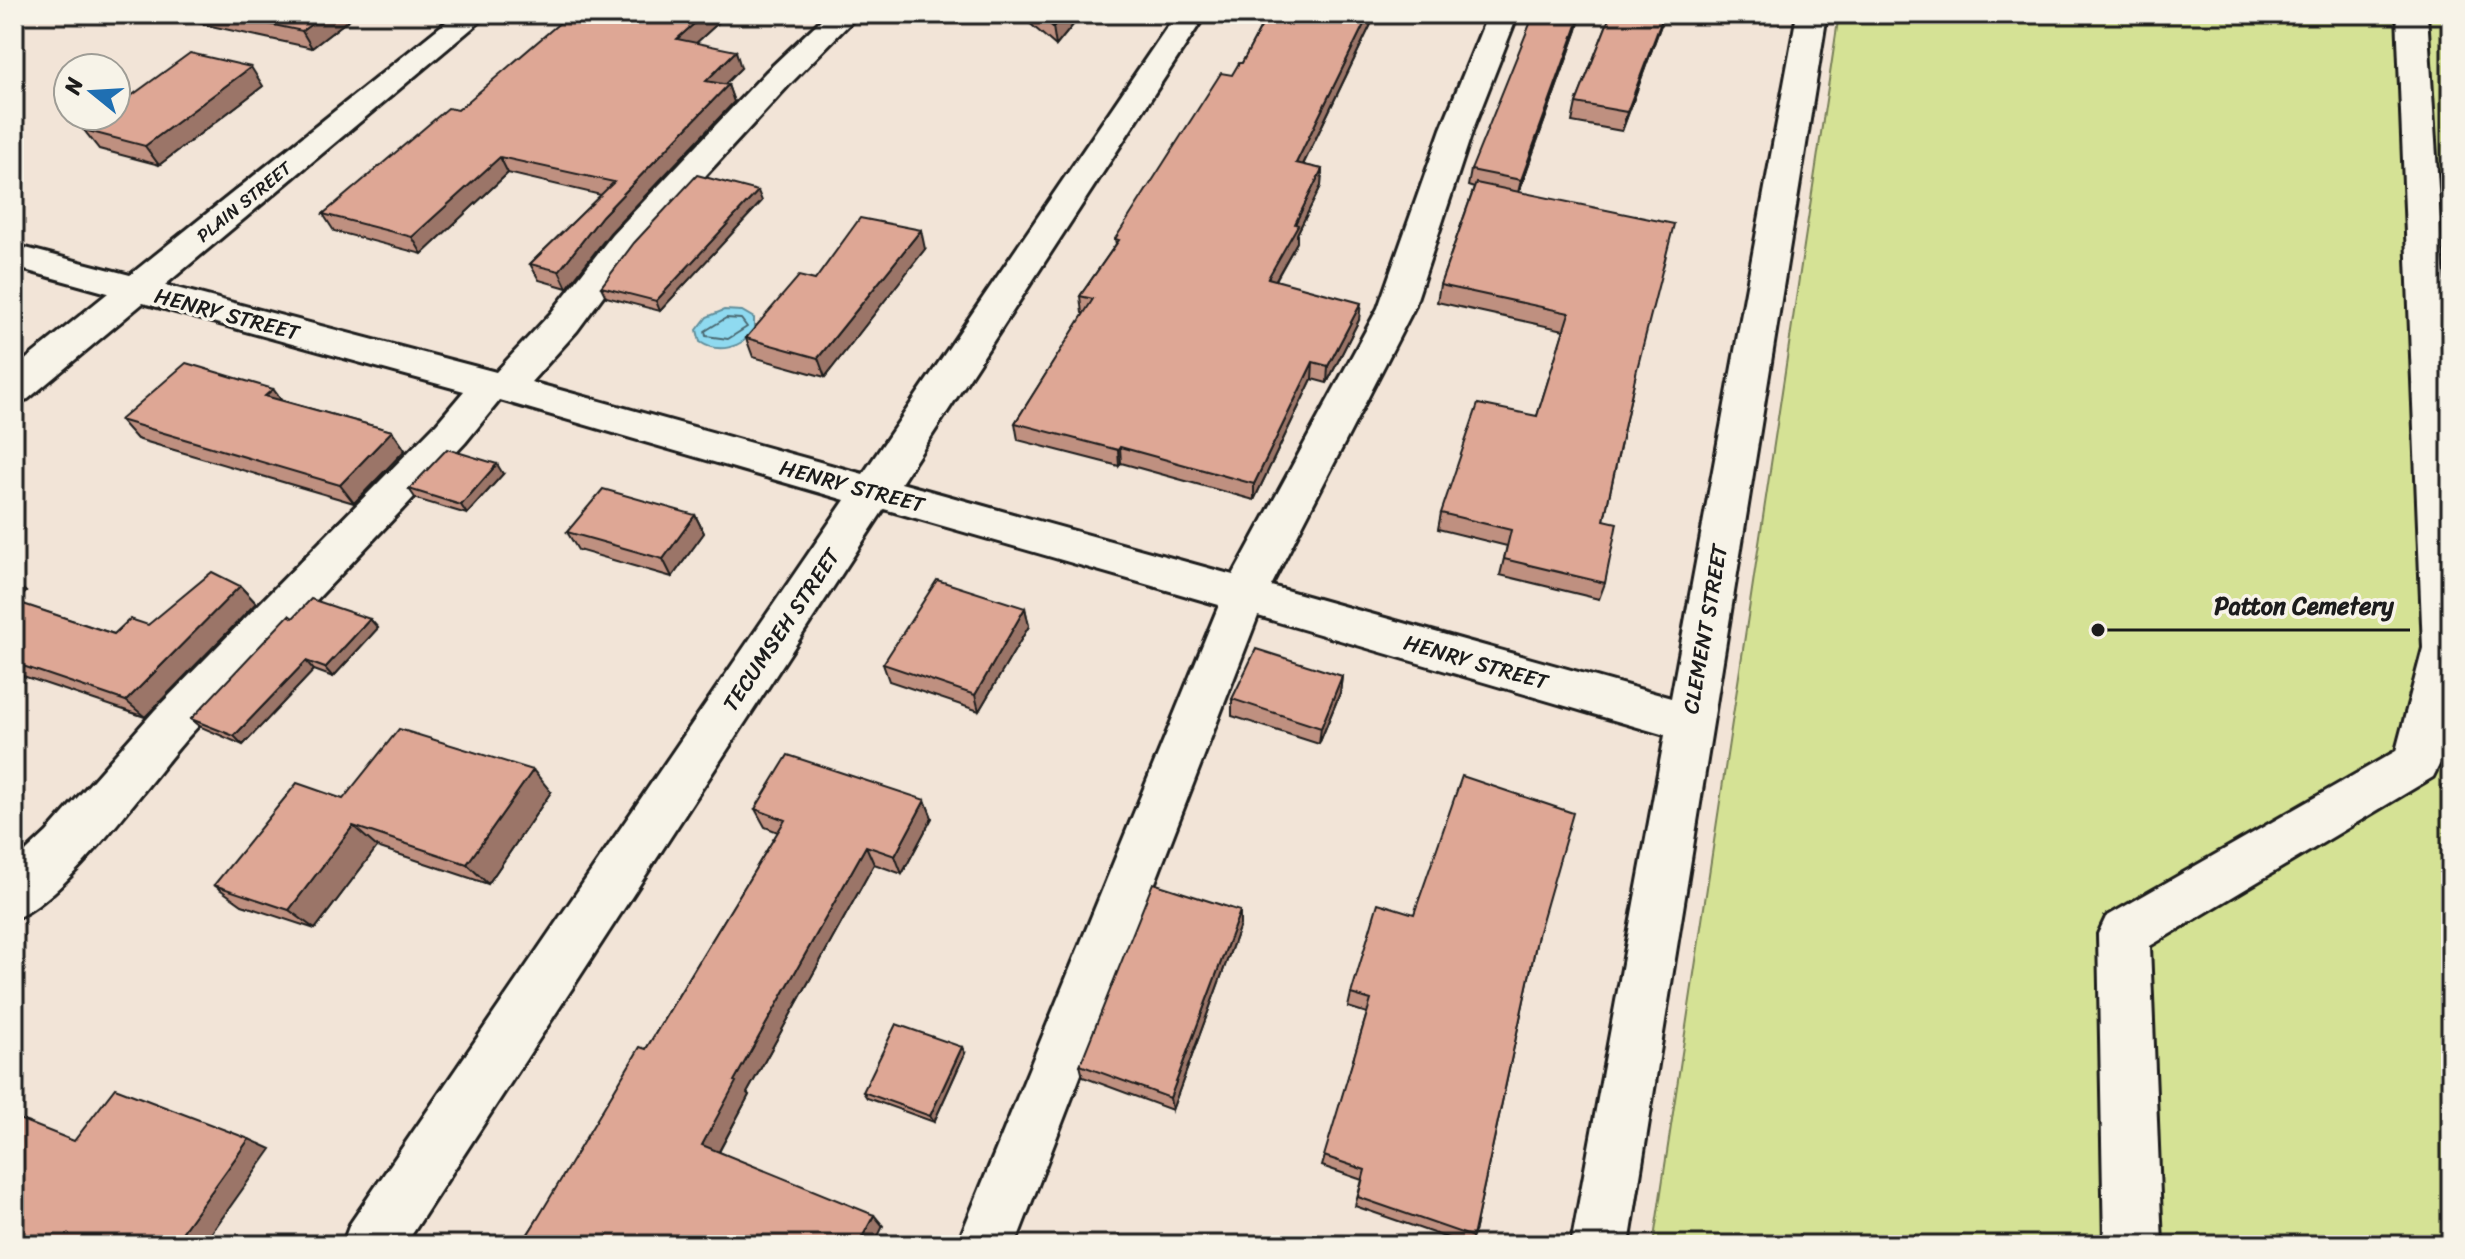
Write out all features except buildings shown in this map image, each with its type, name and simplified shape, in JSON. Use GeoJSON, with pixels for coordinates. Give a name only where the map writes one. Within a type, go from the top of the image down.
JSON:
{"type":"FeatureCollection","features":[{"type":"Feature","properties":{"kind":"street","name":"PLAIN STREET"},"geometry":{"type":"LineString","coordinates":[[14,389],[474,14]]}},
{"type":"Feature","properties":{"kind":"street"},"geometry":{"type":"LineString","coordinates":[[14,896],[64,848],[171,724],[451,433],[564,322],[624,243],[777,79],[844,14]]}},
{"type":"Feature","properties":{"kind":"street","name":"TECUMSEH STREET"},"geometry":{"type":"LineString","coordinates":[[371,1245],[1191,14]]}},
{"type":"Feature","properties":{"kind":"street"},"geometry":{"type":"LineString","coordinates":[[986,1245],[1244,596],[1396,308],[1457,129],[1503,14]]}},
{"type":"Feature","properties":{"kind":"street","name":"CLEMENT STREET"},"geometry":{"type":"LineString","coordinates":[[1600,1245],[1812,14]]}},
{"type":"Feature","properties":{"kind":"street"},"geometry":{"type":"LineString","coordinates":[[2133,1245],[2124,934],[2416,763],[2445,648],[2412,14]]}},
{"type":"Feature","properties":{"kind":"street","name":"HENRY STREET"},"geometry":{"type":"LineString","coordinates":[[14,256],[498,386],[1688,722]]}},
{"type":"Feature","properties":{"kind":"green space"},"geometry":{"type":"Polygon","coordinates":[[[1839,14],[2451,14],[2451,1245],[1653,1245],[1839,14]]]}},
{"type":"Feature","properties":{"kind":"water"},"geometry":{"type":"Polygon","coordinates":[[[724,310],[742,311],[754,318],[754,331],[743,342],[729,347],[714,348],[700,342],[697,330],[707,317],[724,310]]]}},
{"type":"Feature","properties":{"kind":"place","name":"Patton Cemetery"},"geometry":{"type":"Point","coordinates":[2098,630]}}]}
